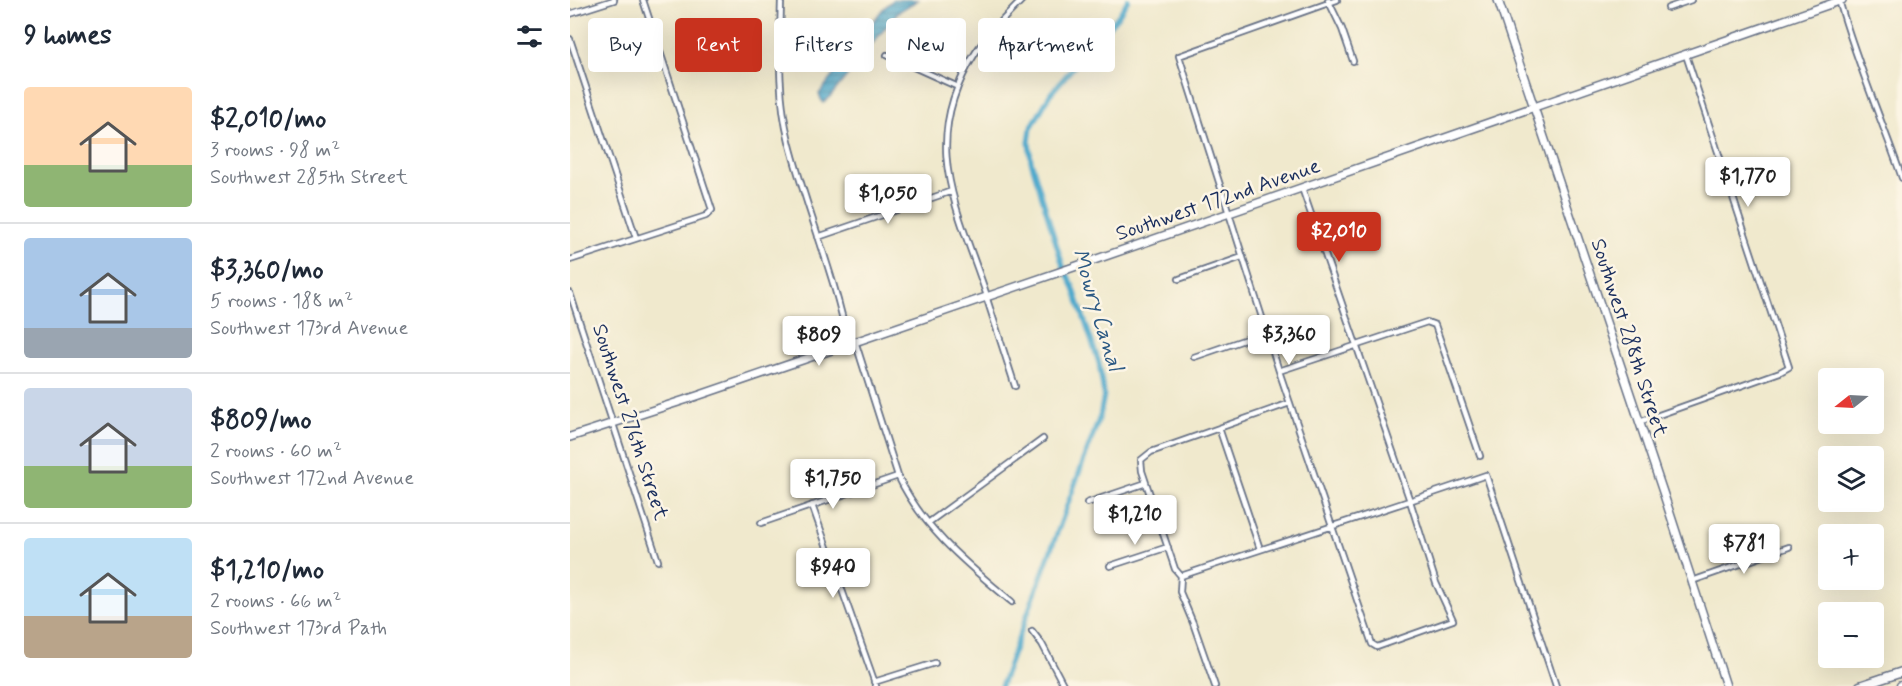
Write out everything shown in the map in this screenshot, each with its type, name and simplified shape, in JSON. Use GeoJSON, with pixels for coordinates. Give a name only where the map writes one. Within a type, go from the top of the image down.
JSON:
{"type":"FeatureCollection","features":[{"type":"Feature","properties":{"kind":"highway"},"geometry":{"type":"LineString","coordinates":[[1860,686],[1902,672]]}},
{"type":"Feature","properties":{"kind":"street"},"geometry":{"type":"LineString","coordinates":[[570,14],[614,0]]}},
{"type":"Feature","properties":{"kind":"street"},"geometry":{"type":"LineString","coordinates":[[570,260],[710,213],[712,210],[643,0]]}},
{"type":"Feature","properties":{"kind":"street"},"geometry":{"type":"LineString","coordinates":[[780,18],[781,0]]}},
{"type":"Feature","properties":{"kind":"street"},"geometry":{"type":"LineString","coordinates":[[1016,386],[952,191],[946,166],[945,137],[948,114],[956,86],[977,50],[1022,0]]}},
{"type":"Feature","properties":{"kind":"street"},"geometry":{"type":"LineString","coordinates":[[1302,188],[1436,583],[1453,620],[1377,647],[1372,644],[1279,371],[1179,56],[1337,0]]}},
{"type":"Feature","properties":{"kind":"street","name":"Southwest 288th Street"},"geometry":{"type":"LineString","coordinates":[[1498,0],[1726,686]]}},
{"type":"Feature","properties":{"kind":"street"},"geometry":{"type":"LineString","coordinates":[[1668,8],[1691,0]]}},
{"type":"Feature","properties":{"kind":"street"},"geometry":{"type":"LineString","coordinates":[[1840,0],[1870,95],[1902,177]]}},
{"type":"Feature","properties":{"kind":"street","name":"Southwest 172nd Avenue"},"geometry":{"type":"LineString","coordinates":[[570,437],[1060,272],[1840,0]]}},
{"type":"Feature","properties":{"kind":"street"},"geometry":{"type":"LineString","coordinates":[[1329,1],[1353,61]]}},
{"type":"Feature","properties":{"kind":"street"},"geometry":{"type":"LineString","coordinates":[[570,39],[636,238]]}},
{"type":"Feature","properties":{"kind":"street"},"geometry":{"type":"LineString","coordinates":[[1639,422],[1789,367],[1686,55]]}},
{"type":"Feature","properties":{"kind":"street"},"geometry":{"type":"LineString","coordinates":[[780,72],[784,115],[803,195],[898,476],[907,494],[949,548],[1012,602]]}},
{"type":"Feature","properties":{"kind":"street"},"geometry":{"type":"LineString","coordinates":[[925,72],[956,86]]}},
{"type":"Feature","properties":{"kind":"street"},"geometry":{"type":"LineString","coordinates":[[818,237],[952,191]]}},
{"type":"Feature","properties":{"kind":"street"},"geometry":{"type":"LineString","coordinates":[[1179,279],[1242,257]]}},
{"type":"Feature","properties":{"kind":"street","name":"Southwest 276th Street"},"geometry":{"type":"LineString","coordinates":[[570,293],[658,561]]}},
{"type":"Feature","properties":{"kind":"street"},"geometry":{"type":"LineString","coordinates":[[1279,371],[1427,322],[1435,325],[1480,456]]}},
{"type":"Feature","properties":{"kind":"street"},"geometry":{"type":"LineString","coordinates":[[1194,357],[1267,332]]}},
{"type":"Feature","properties":{"kind":"street"},"geometry":{"type":"LineString","coordinates":[[1215,686],[1180,592],[1181,576],[1175,569],[1146,483],[1141,460],[1150,452],[1290,403]]}},
{"type":"Feature","properties":{"kind":"street"},"geometry":{"type":"LineString","coordinates":[[1220,428],[1260,549]]}},
{"type":"Feature","properties":{"kind":"street"},"geometry":{"type":"LineString","coordinates":[[928,523],[1043,439]]}},
{"type":"Feature","properties":{"kind":"street"},"geometry":{"type":"LineString","coordinates":[[1181,576],[1486,475],[1557,686]]}},
{"type":"Feature","properties":{"kind":"street"},"geometry":{"type":"LineString","coordinates":[[761,523],[898,476]]}},
{"type":"Feature","properties":{"kind":"street"},"geometry":{"type":"LineString","coordinates":[[1087,503],[1146,483]]}},
{"type":"Feature","properties":{"kind":"street"},"geometry":{"type":"LineString","coordinates":[[812,505],[875,684],[935,663]]}},
{"type":"Feature","properties":{"kind":"street"},"geometry":{"type":"LineString","coordinates":[[1110,566],[1168,547]]}},
{"type":"Feature","properties":{"kind":"street"},"geometry":{"type":"LineString","coordinates":[[1692,581],[1789,547]]}},
{"type":"Feature","properties":{"kind":"street"},"geometry":{"type":"LineString","coordinates":[[1032,631],[1042,644],[1065,686]]}},
{"type":"Feature","properties":{"kind":"water"},"geometry":{"type":"Polygon","coordinates":[[[893,0],[918,0],[898,12],[893,18],[886,18],[886,27],[874,42],[874,21],[893,0]]]}},
{"type":"Feature","properties":{"kind":"water"},"geometry":{"type":"Polygon","coordinates":[[[836,72],[850,72],[823,103],[819,94],[836,72]]]}},
{"type":"Feature","properties":{"kind":"waterway","name":"Mowry Canal"},"geometry":{"type":"LineString","coordinates":[[1001,686],[1100,416],[1104,395],[1099,363],[1073,286],[1063,266],[1031,161],[1029,142],[1031,128],[1051,93],[1118,16],[1128,0]]}}]}
